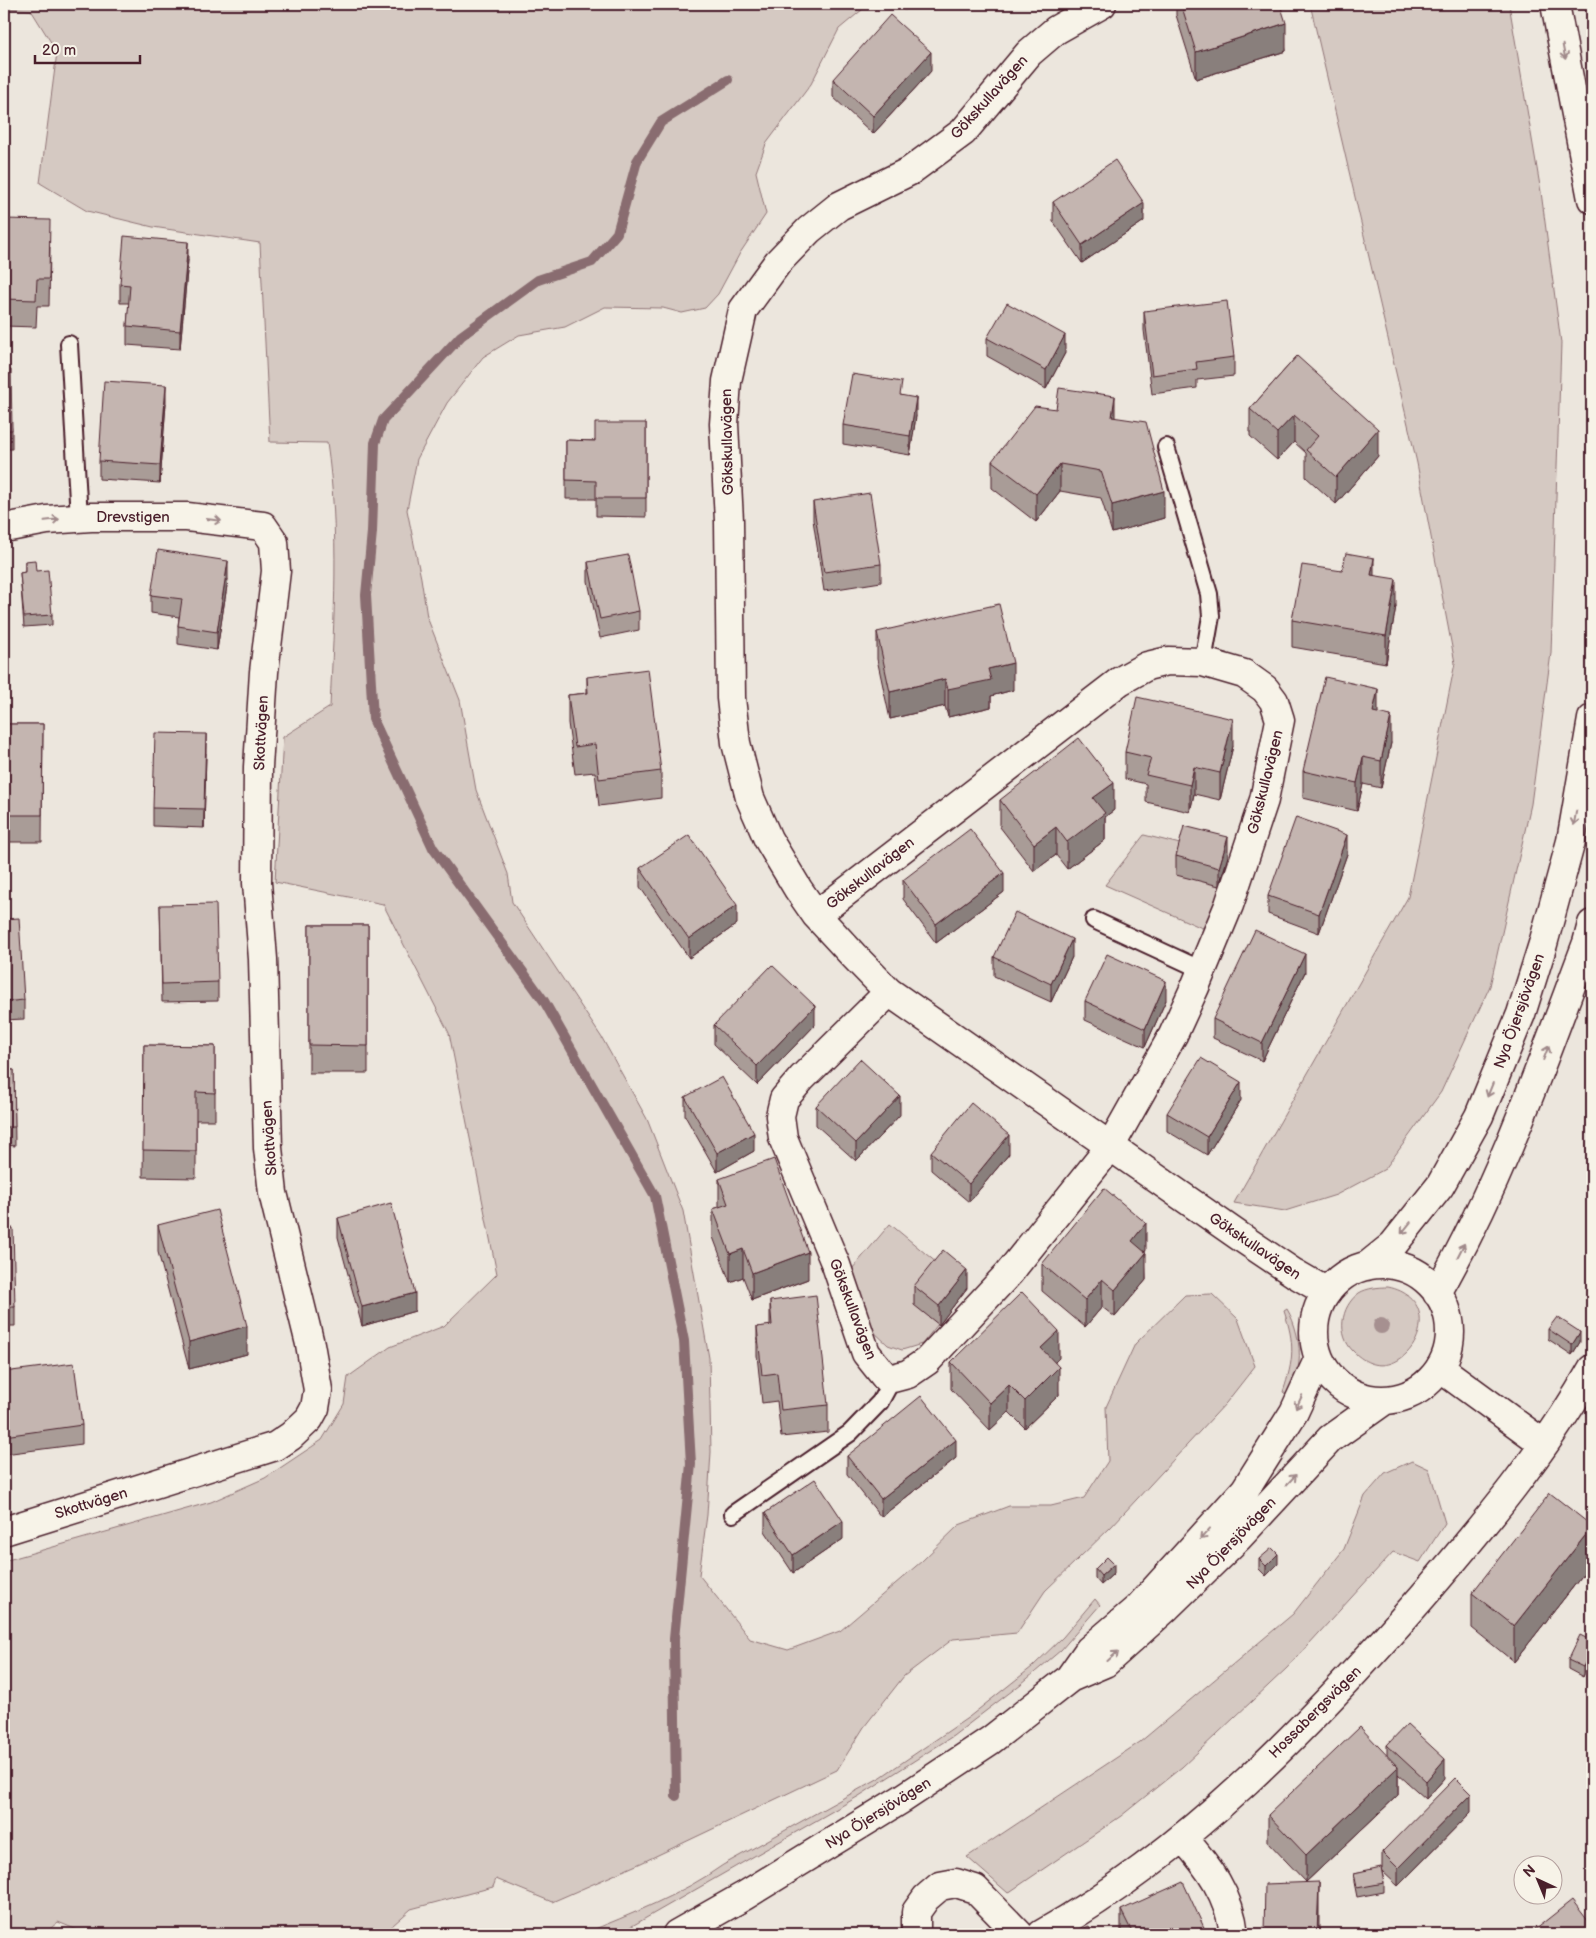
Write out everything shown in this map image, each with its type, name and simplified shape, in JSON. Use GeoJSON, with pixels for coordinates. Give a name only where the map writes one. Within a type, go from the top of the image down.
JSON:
{"type":"FeatureCollection","features":[{"type":"Feature","properties":{"kind":"street","name":"Gökskullavägen"},"geometry":{"type":"LineString","coordinates":[[1102,4],[1056,30],[1029,53],[962,132],[910,171],[839,206],[809,230],[778,262],[743,310],[727,381],[724,424],[729,521],[731,688],[736,743],[750,798],[768,839],[798,889],[816,914],[889,992],[1110,1147],[1294,1273],[1327,1292]]}},
{"type":"Feature","properties":{"kind":"street"},"geometry":{"type":"LineString","coordinates":[[1556,4],[1592,199]]}},
{"type":"Feature","properties":{"kind":"street","name":"Drevstigen"},"geometry":{"type":"LineString","coordinates":[[4,528],[47,520],[79,518],[187,517],[263,526]]}},
{"type":"Feature","properties":{"kind":"street","name":"Skottvägen"},"geometry":{"type":"LineString","coordinates":[[4,1531],[276,1446],[291,1436],[309,1419],[316,1408],[318,1390],[310,1344],[273,1194],[268,1148],[263,959],[258,883],[258,767],[264,672],[276,571],[274,542],[263,526]]}},
{"type":"Feature","properties":{"kind":"street","name":"Gökskullavägen"},"geometry":{"type":"LineString","coordinates":[[816,914],[1120,681],[1147,666],[1168,661],[1203,662],[1244,674],[1266,689],[1274,701],[1280,720],[1264,800],[1229,905],[1173,1035],[1110,1147],[1009,1273],[927,1361],[908,1374],[893,1378],[886,1378],[866,1353],[836,1265],[783,1138],[780,1116],[784,1099],[796,1085],[889,992]]}},
{"type":"Feature","properties":{"kind":"street","name":"Nya Öjersjövägen"},"geometry":{"type":"LineString","coordinates":[[1367,1266],[1393,1245],[1440,1186],[1479,1116],[1521,1014],[1543,944],[1571,841],[1592,719]]}},
{"type":"Feature","properties":{"kind":"street"},"geometry":{"type":"LineString","coordinates":[[1438,1293],[1478,1215],[1514,1138],[1587,943],[1592,924]]}},
{"type":"Feature","properties":{"kind":"street","name":"Nya Öjersjövägen"},"geometry":{"type":"LineString","coordinates":[[1393,1265],[1406,1268],[1418,1274],[1438,1293],[1446,1310],[1450,1330],[1450,1343],[1440,1368],[1422,1387],[1398,1398],[1385,1400],[1368,1398],[1353,1393],[1339,1385],[1327,1372],[1320,1358],[1314,1331],[1320,1304],[1327,1292],[1338,1280],[1367,1266],[1393,1265]]}},
{"type":"Feature","properties":{"kind":"street","name":"Nya Öjersjövägen"},"geometry":{"type":"LineString","coordinates":[[1070,1678],[1089,1650],[1138,1608],[1245,1490],[1294,1412],[1320,1358]]}},
{"type":"Feature","properties":{"kind":"street"},"geometry":{"type":"LineString","coordinates":[[1440,1368],[1544,1444]]}},
{"type":"Feature","properties":{"kind":"street","name":"Hossabergsvägen"},"geometry":{"type":"LineString","coordinates":[[1042,1934],[1071,1918],[1183,1838],[1261,1767],[1370,1656],[1444,1571],[1544,1444],[1592,1369]]}},
{"type":"Feature","properties":{"kind":"street","name":"Nya Öjersjövägen"},"geometry":{"type":"LineString","coordinates":[[677,1934],[752,1891],[902,1799],[991,1740],[1070,1678],[1105,1663],[1167,1608],[1238,1538],[1330,1439],[1385,1400]]}},
{"type":"Feature","properties":{"kind":"street"},"geometry":{"type":"LineString","coordinates":[[1183,1838],[1203,1860],[1220,1885],[1232,1917],[1234,1934]]}},
{"type":"Feature","properties":{"kind":"street"},"geometry":{"type":"LineString","coordinates":[[916,1934],[916,1912],[926,1898],[940,1886],[956,1883],[975,1889],[1019,1934]]}},
{"type":"Feature","properties":{"kind":"lane"},"geometry":{"type":"LineString","coordinates":[[69,344],[79,518]]}},
{"type":"Feature","properties":{"kind":"lane"},"geometry":{"type":"LineString","coordinates":[[1166,447],[1209,594],[1211,616],[1203,662]]}},
{"type":"Feature","properties":{"kind":"lane"},"geometry":{"type":"LineString","coordinates":[[1094,920],[1202,970]]}},
{"type":"Feature","properties":{"kind":"lane"},"geometry":{"type":"LineString","coordinates":[[733,1514],[850,1433],[880,1402],[893,1378]]}},
{"type":"Feature","properties":{"kind":"shaded area"},"geometry":{"type":"Polygon","coordinates":[[[4,4],[869,4],[839,29],[811,84],[766,144],[756,172],[766,214],[740,253],[718,294],[705,308],[682,313],[663,308],[605,307],[565,327],[519,335],[483,357],[447,403],[417,459],[407,510],[427,617],[460,700],[476,790],[508,874],[512,902],[602,1038],[647,1119],[683,1211],[709,1358],[711,1452],[707,1515],[699,1575],[750,1639],[788,1650],[840,1631],[922,1561],[959,1525],[1009,1506],[1051,1506],[1084,1498],[1108,1461],[1106,1407],[1135,1344],[1185,1295],[1212,1294],[1238,1319],[1255,1366],[1226,1403],[1111,1527],[1045,1591],[1017,1633],[953,1639],[904,1676],[864,1727],[837,1770],[641,1863],[552,1902],[496,1879],[493,1887],[411,1909],[383,1934],[87,1934],[58,1922],[44,1934],[4,1934],[4,1561],[211,1502],[265,1478],[322,1440],[344,1404],[348,1377],[390,1347],[444,1326],[497,1274],[449,1033],[383,904],[275,882],[283,737],[330,707],[335,542],[334,509],[327,443],[270,442],[260,243],[153,227],[87,211],[40,183],[57,52],[31,10],[4,8],[4,4]]]}},
{"type":"Feature","properties":{"kind":"shaded area"},"geometry":{"type":"Polygon","coordinates":[[[879,4],[916,4],[905,10],[879,4]]]}},
{"type":"Feature","properties":{"kind":"shaded area"},"geometry":{"type":"Polygon","coordinates":[[[1310,4],[1509,4],[1541,192],[1561,343],[1551,653],[1531,804],[1490,986],[1441,1092],[1385,1169],[1336,1195],[1285,1211],[1234,1203],[1408,897],[1455,663],[1417,463],[1310,4]]]}},
{"type":"Feature","properties":{"kind":"shaded area"},"geometry":{"type":"Polygon","coordinates":[[[1144,835],[1228,856],[1211,922],[1202,928],[1105,885],[1144,835]]]}},
{"type":"Feature","properties":{"kind":"shaded area"},"geometry":{"type":"Polygon","coordinates":[[[890,1224],[967,1288],[922,1344],[902,1350],[888,1345],[872,1330],[852,1269],[890,1224]]]}},
{"type":"Feature","properties":{"kind":"shaded area"},"geometry":{"type":"Polygon","coordinates":[[[1388,1287],[1408,1296],[1418,1310],[1420,1327],[1414,1343],[1403,1356],[1388,1364],[1371,1363],[1353,1351],[1348,1344],[1343,1329],[1343,1321],[1348,1306],[1359,1293],[1369,1289],[1388,1287]]]}},
{"type":"Feature","properties":{"kind":"shaded area"},"geometry":{"type":"Polygon","coordinates":[[[1287,1309],[1297,1334],[1299,1362],[1287,1395],[1283,1392],[1292,1352],[1290,1333],[1284,1311],[1287,1309]]]}},
{"type":"Feature","properties":{"kind":"shaded area"},"geometry":{"type":"Polygon","coordinates":[[[1412,1461],[1429,1469],[1445,1523],[1420,1562],[1393,1552],[1287,1668],[1182,1767],[1121,1816],[1008,1893],[967,1857],[1140,1742],[1293,1614],[1344,1549],[1365,1496],[1385,1473],[1412,1461]]]}},
{"type":"Feature","properties":{"kind":"shaded area"},"geometry":{"type":"Polygon","coordinates":[[[1095,1599],[1100,1605],[1061,1650],[1021,1684],[953,1736],[859,1796],[618,1934],[583,1934],[673,1895],[881,1777],[969,1717],[1032,1667],[1063,1637],[1095,1599]]]}},
{"type":"Feature","properties":{"kind":"building"},"geometry":{"type":"Polygon","coordinates":[[[1181,4],[1280,4],[1286,23],[1196,52],[1181,4]]]}},
{"type":"Feature","properties":{"kind":"building"},"geometry":{"type":"Polygon","coordinates":[[[890,15],[931,52],[873,116],[833,79],[890,15]]]}},
{"type":"Feature","properties":{"kind":"building"},"geometry":{"type":"Polygon","coordinates":[[[1115,160],[1144,203],[1082,245],[1053,202],[1115,160]]]}},
{"type":"Feature","properties":{"kind":"building"},"geometry":{"type":"Polygon","coordinates":[[[4,219],[50,220],[49,279],[37,279],[36,300],[4,299],[4,219]]]}},
{"type":"Feature","properties":{"kind":"building"},"geometry":{"type":"Polygon","coordinates":[[[124,236],[188,242],[180,331],[127,326],[130,285],[120,284],[124,236]]]}},
{"type":"Feature","properties":{"kind":"building"},"geometry":{"type":"Polygon","coordinates":[[[1227,301],[1234,357],[1196,362],[1197,369],[1152,375],[1144,311],[1227,301]]]}},
{"type":"Feature","properties":{"kind":"building"},"geometry":{"type":"Polygon","coordinates":[[[1007,303],[1065,335],[1046,370],[987,338],[1007,303]]]}},
{"type":"Feature","properties":{"kind":"building"},"geometry":{"type":"Polygon","coordinates":[[[1297,356],[1378,429],[1336,477],[1306,450],[1318,436],[1294,415],[1277,433],[1250,409],[1297,356]]]}},
{"type":"Feature","properties":{"kind":"building"},"geometry":{"type":"Polygon","coordinates":[[[4,370],[11,370],[12,430],[4,430],[4,370]]]}},
{"type":"Feature","properties":{"kind":"building"},"geometry":{"type":"Polygon","coordinates":[[[852,374],[902,382],[900,395],[916,398],[910,436],[843,425],[852,374]]]}},
{"type":"Feature","properties":{"kind":"building"},"geometry":{"type":"Polygon","coordinates":[[[104,381],[166,385],[160,465],[99,461],[104,381]]]}},
{"type":"Feature","properties":{"kind":"building"},"geometry":{"type":"Polygon","coordinates":[[[1059,388],[1115,396],[1112,417],[1146,422],[1164,491],[1112,505],[1101,471],[1060,464],[1036,494],[992,461],[1035,406],[1056,409],[1059,388]]]}},
{"type":"Feature","properties":{"kind":"building"},"geometry":{"type":"Polygon","coordinates":[[[595,423],[646,423],[646,498],[596,498],[596,481],[566,480],[566,440],[595,441],[595,423]]]}},
{"type":"Feature","properties":{"kind":"building"},"geometry":{"type":"Polygon","coordinates":[[[870,493],[881,564],[824,572],[813,502],[870,493]]]}},
{"type":"Feature","properties":{"kind":"building"},"geometry":{"type":"Polygon","coordinates":[[[158,550],[228,561],[217,632],[178,626],[182,599],[151,595],[158,550]]]}},
{"type":"Feature","properties":{"kind":"building"},"geometry":{"type":"Polygon","coordinates":[[[1346,553],[1374,558],[1371,575],[1396,579],[1386,636],[1292,620],[1302,565],[1342,571],[1346,553]]]}},
{"type":"Feature","properties":{"kind":"building"},"geometry":{"type":"Polygon","coordinates":[[[628,555],[639,611],[600,619],[588,562],[628,555]]]}},
{"type":"Feature","properties":{"kind":"building"},"geometry":{"type":"Polygon","coordinates":[[[35,560],[36,571],[48,570],[52,615],[24,617],[20,573],[25,572],[25,561],[35,560]]]}},
{"type":"Feature","properties":{"kind":"building"},"geometry":{"type":"Polygon","coordinates":[[[999,604],[1013,663],[988,669],[991,680],[948,689],[945,679],[890,692],[877,632],[999,604]]]}},
{"type":"Feature","properties":{"kind":"building"},"geometry":{"type":"Polygon","coordinates":[[[648,669],[661,771],[599,779],[595,744],[575,747],[568,695],[588,693],[587,677],[648,669]]]}},
{"type":"Feature","properties":{"kind":"building"},"geometry":{"type":"Polygon","coordinates":[[[1325,677],[1378,689],[1373,712],[1391,716],[1381,761],[1363,757],[1357,783],[1303,771],[1325,677]]]}},
{"type":"Feature","properties":{"kind":"building"},"geometry":{"type":"Polygon","coordinates":[[[1137,697],[1233,719],[1220,773],[1194,767],[1190,785],[1146,775],[1151,758],[1125,752],[1137,697]]]}},
{"type":"Feature","properties":{"kind":"building"},"geometry":{"type":"Polygon","coordinates":[[[4,724],[43,724],[42,815],[4,815],[4,724]]]}},
{"type":"Feature","properties":{"kind":"building"},"geometry":{"type":"Polygon","coordinates":[[[155,733],[206,734],[204,809],[153,808],[155,733]]]}},
{"type":"Feature","properties":{"kind":"building"},"geometry":{"type":"Polygon","coordinates":[[[1079,738],[1114,783],[1093,798],[1105,813],[1067,842],[1056,827],[1034,844],[1000,800],[1079,738]]]}},
{"type":"Feature","properties":{"kind":"building"},"geometry":{"type":"Polygon","coordinates":[[[1296,817],[1347,835],[1319,914],[1268,896],[1296,817]]]}},
{"type":"Feature","properties":{"kind":"building"},"geometry":{"type":"Polygon","coordinates":[[[1184,826],[1228,837],[1219,868],[1176,856],[1184,826]]]}},
{"type":"Feature","properties":{"kind":"building"},"geometry":{"type":"Polygon","coordinates":[[[970,829],[1004,873],[936,924],[903,880],[970,829]]]}},
{"type":"Feature","properties":{"kind":"building"},"geometry":{"type":"Polygon","coordinates":[[[689,835],[737,905],[689,939],[640,868],[689,835]]]}},
{"type":"Feature","properties":{"kind":"building"},"geometry":{"type":"Polygon","coordinates":[[[216,904],[218,982],[162,984],[160,905],[216,904]]]}},
{"type":"Feature","properties":{"kind":"building"},"geometry":{"type":"Polygon","coordinates":[[[1015,912],[1072,939],[1051,984],[994,957],[1015,912]]]}},
{"type":"Feature","properties":{"kind":"building"},"geometry":{"type":"Polygon","coordinates":[[[19,918],[24,1000],[4,1002],[4,919],[19,918]]]}},
{"type":"Feature","properties":{"kind":"building"},"geometry":{"type":"Polygon","coordinates":[[[309,925],[368,925],[368,1046],[309,1045],[309,925]]]}},
{"type":"Feature","properties":{"kind":"building"},"geometry":{"type":"Polygon","coordinates":[[[1255,930],[1305,954],[1262,1043],[1213,1019],[1255,930]]]}},
{"type":"Feature","properties":{"kind":"building"},"geometry":{"type":"Polygon","coordinates":[[[1107,954],[1166,981],[1145,1029],[1085,1001],[1107,954]]]}},
{"type":"Feature","properties":{"kind":"building"},"geometry":{"type":"Polygon","coordinates":[[[772,965],[815,1006],[757,1066],[714,1025],[772,965]]]}},
{"type":"Feature","properties":{"kind":"building"},"geometry":{"type":"Polygon","coordinates":[[[144,1045],[215,1046],[215,1093],[196,1092],[196,1151],[143,1150],[144,1045]]]}},
{"type":"Feature","properties":{"kind":"building"},"geometry":{"type":"Polygon","coordinates":[[[1201,1058],[1241,1082],[1207,1137],[1167,1113],[1201,1058]]]}},
{"type":"Feature","properties":{"kind":"building"},"geometry":{"type":"Polygon","coordinates":[[[860,1059],[900,1096],[856,1143],[816,1106],[860,1059]]]}},
{"type":"Feature","properties":{"kind":"building"},"geometry":{"type":"Polygon","coordinates":[[[4,1070],[14,1070],[15,1127],[6,1127],[7,1142],[4,1142],[4,1070]]]}},
{"type":"Feature","properties":{"kind":"building"},"geometry":{"type":"Polygon","coordinates":[[[722,1077],[754,1133],[717,1153],[685,1097],[722,1077]]]}},
{"type":"Feature","properties":{"kind":"building"},"geometry":{"type":"Polygon","coordinates":[[[971,1103],[1009,1135],[969,1184],[931,1152],[971,1103]]]}},
{"type":"Feature","properties":{"kind":"building"},"geometry":{"type":"Polygon","coordinates":[[[774,1159],[808,1252],[752,1273],[743,1249],[730,1254],[713,1209],[728,1204],[719,1179],[774,1159]]]}},
{"type":"Feature","properties":{"kind":"building"},"geometry":{"type":"Polygon","coordinates":[[[1104,1188],[1146,1223],[1132,1241],[1146,1253],[1115,1290],[1102,1279],[1085,1300],[1042,1264],[1104,1188]]]}},
{"type":"Feature","properties":{"kind":"building"},"geometry":{"type":"Polygon","coordinates":[[[391,1203],[415,1293],[362,1307],[338,1218],[391,1203]]]}},
{"type":"Feature","properties":{"kind":"building"},"geometry":{"type":"Polygon","coordinates":[[[217,1210],[247,1326],[189,1342],[158,1225],[217,1210]]]}},
{"type":"Feature","properties":{"kind":"building"},"geometry":{"type":"Polygon","coordinates":[[[13,1228],[15,1307],[4,1307],[4,1229],[13,1228]]]}},
{"type":"Feature","properties":{"kind":"building"},"geometry":{"type":"Polygon","coordinates":[[[943,1250],[967,1270],[939,1306],[914,1286],[943,1250]]]}},
{"type":"Feature","properties":{"kind":"building"},"geometry":{"type":"Polygon","coordinates":[[[1022,1292],[1059,1331],[1041,1348],[1059,1367],[1025,1401],[1009,1385],[990,1403],[951,1362],[1022,1292]]]}},
{"type":"Feature","properties":{"kind":"building"},"geometry":{"type":"Polygon","coordinates":[[[816,1295],[828,1405],[781,1410],[777,1373],[762,1375],[757,1327],[772,1325],[770,1301],[816,1295]]]}},
{"type":"Feature","properties":{"kind":"building"},"geometry":{"type":"Polygon","coordinates":[[[1557,1317],[1580,1332],[1572,1345],[1548,1329],[1557,1317]]]}},
{"type":"Feature","properties":{"kind":"building"},"geometry":{"type":"Polygon","coordinates":[[[74,1363],[82,1425],[4,1436],[4,1372],[74,1363]]]}},
{"type":"Feature","properties":{"kind":"building"},"geometry":{"type":"Polygon","coordinates":[[[921,1396],[956,1440],[881,1499],[847,1456],[921,1396]]]}},
{"type":"Feature","properties":{"kind":"building"},"geometry":{"type":"Polygon","coordinates":[[[815,1479],[843,1521],[793,1555],[765,1513],[815,1479]]]}},
{"type":"Feature","properties":{"kind":"building"},"geometry":{"type":"Polygon","coordinates":[[[1550,1493],[1592,1527],[1514,1626],[1472,1593],[1550,1493]]]}},
{"type":"Feature","properties":{"kind":"building"},"geometry":{"type":"Polygon","coordinates":[[[1272,1548],[1278,1554],[1266,1566],[1259,1559],[1272,1548]]]}},
{"type":"Feature","properties":{"kind":"building"},"geometry":{"type":"Polygon","coordinates":[[[1107,1557],[1114,1564],[1101,1576],[1095,1569],[1107,1557]]]}},
{"type":"Feature","properties":{"kind":"building"},"geometry":{"type":"Polygon","coordinates":[[[1580,1635],[1592,1641],[1592,1649],[1583,1667],[1568,1660],[1580,1635]]]}},
{"type":"Feature","properties":{"kind":"building"},"geometry":{"type":"Polygon","coordinates":[[[1407,1724],[1445,1759],[1426,1781],[1387,1745],[1407,1724]]]}},
{"type":"Feature","properties":{"kind":"building"},"geometry":{"type":"Polygon","coordinates":[[[1360,1727],[1398,1767],[1306,1855],[1268,1815],[1360,1727]]]}},
{"type":"Feature","properties":{"kind":"building"},"geometry":{"type":"Polygon","coordinates":[[[1455,1778],[1471,1794],[1398,1868],[1382,1852],[1455,1778]]]}},
{"type":"Feature","properties":{"kind":"building"},"geometry":{"type":"Polygon","coordinates":[[[1381,1867],[1384,1883],[1357,1888],[1354,1873],[1381,1867]]]}},
{"type":"Feature","properties":{"kind":"building"},"geometry":{"type":"Polygon","coordinates":[[[1183,1882],[1207,1934],[1133,1934],[1121,1910],[1183,1882]]]}},
{"type":"Feature","properties":{"kind":"building"},"geometry":{"type":"Polygon","coordinates":[[[1319,1882],[1317,1934],[1264,1934],[1265,1884],[1319,1882]]]}},
{"type":"Feature","properties":{"kind":"building"},"geometry":{"type":"Polygon","coordinates":[[[1572,1900],[1592,1926],[1592,1934],[1529,1934],[1572,1900]]]}},
{"type":"Feature","properties":{"kind":"building"},"geometry":{"type":"Polygon","coordinates":[[[1089,1926],[1093,1934],[1072,1934],[1089,1926]]]}},
{"type":"Feature","properties":{"kind":"waterway"},"geometry":{"type":"LineString","coordinates":[[676,1796],[674,1639],[691,1464],[684,1341],[655,1196],[544,1001],[433,848],[373,719],[366,595],[372,532],[375,443],[383,420],[461,336],[538,280],[592,262],[617,233],[637,161],[661,122],[728,80]]}}]}
